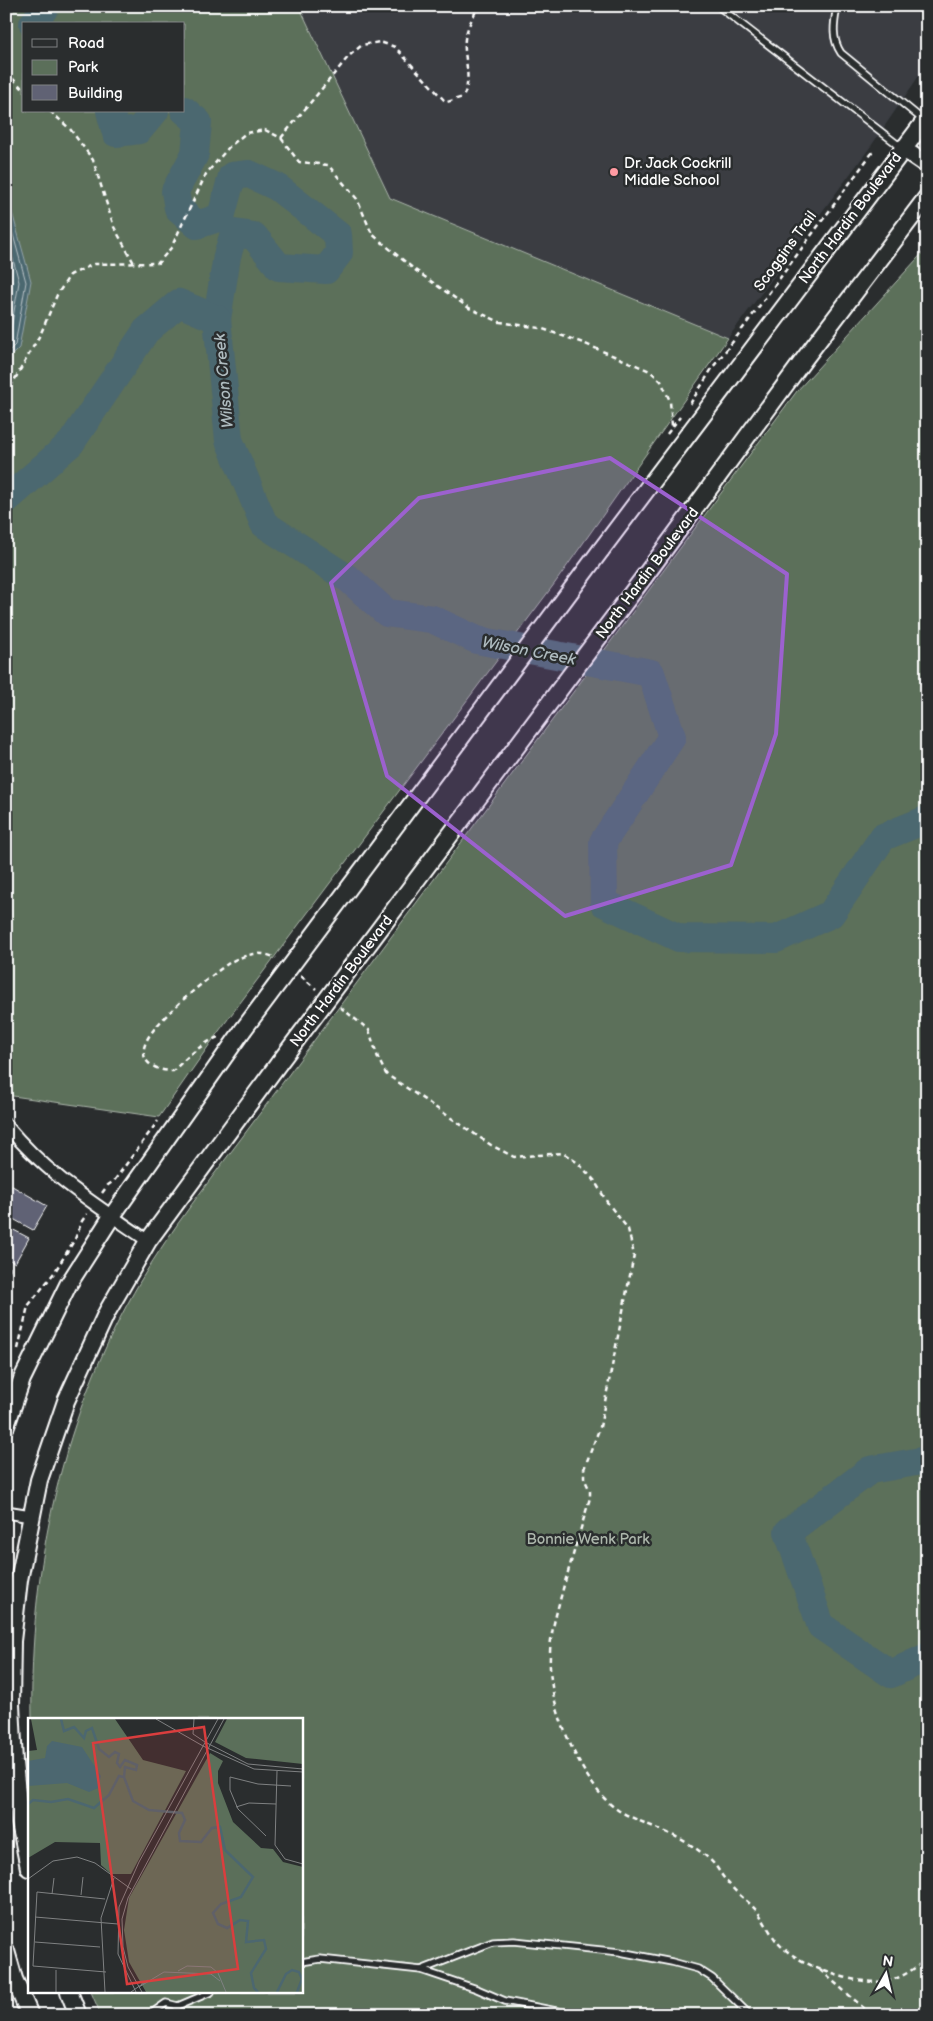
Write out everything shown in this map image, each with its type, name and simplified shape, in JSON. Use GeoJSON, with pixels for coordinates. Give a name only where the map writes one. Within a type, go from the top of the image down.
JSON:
{"type":"FeatureCollection","features":[{"type":"Feature","properties":{"kind":"main road","name":"North Hardin Boulevard"},"geometry":{"type":"LineString","coordinates":[[6,1426],[22,1379],[68,1285],[112,1216],[243,1030],[902,148],[926,120]]}},
{"type":"Feature","properties":{"kind":"main road"},"geometry":{"type":"LineString","coordinates":[[902,148],[927,165]]}},
{"type":"Feature","properties":{"kind":"main road","name":"North Hardin Boulevard"},"geometry":{"type":"LineString","coordinates":[[28,1863],[20,1823],[11,1705],[12,1641],[19,1580],[39,1480],[66,1401],[107,1312],[148,1240],[927,197]]}},
{"type":"Feature","properties":{"kind":"main road"},"geometry":{"type":"LineString","coordinates":[[6,1951],[14,1980],[30,2015]]}},
{"type":"Feature","properties":{"kind":"main road"},"geometry":{"type":"LineString","coordinates":[[70,1994],[78,2015]]}},
{"type":"Feature","properties":{"kind":"street"},"geometry":{"type":"LineString","coordinates":[[6,1125],[10,1138],[68,1186],[148,1240]]}},
{"type":"Feature","properties":{"kind":"street"},"geometry":{"type":"LineString","coordinates":[[6,1512],[31,1516]]}},
{"type":"Feature","properties":{"kind":"lane"},"geometry":{"type":"LineString","coordinates":[[718,6],[902,148]]}},
{"type":"Feature","properties":{"kind":"lane"},"geometry":{"type":"LineString","coordinates":[[837,6],[833,30],[837,47],[926,120]]}},
{"type":"Feature","properties":{"kind":"lane"},"geometry":{"type":"LineString","coordinates":[[421,1970],[494,1942],[514,1941],[620,1952],[698,1969],[712,1978],[750,2015]]}},
{"type":"Feature","properties":{"kind":"lane"},"geometry":{"type":"LineString","coordinates":[[302,1962],[320,1959],[421,1970],[477,1989],[505,2001],[577,2015]]}},
{"type":"Feature","properties":{"kind":"lane"},"geometry":{"type":"LineString","coordinates":[[148,2015],[166,2003],[178,2006],[206,1994]]}},
{"type":"Feature","properties":{"kind":"lane"},"geometry":{"type":"LineString","coordinates":[[175,2015],[178,2006]]}},
{"type":"Feature","properties":{"kind":"path"},"geometry":{"type":"LineString","coordinates":[[281,138],[349,56],[362,45],[380,42],[395,47],[444,100],[447,102],[463,97],[467,90],[468,63],[465,40],[468,27],[479,6]]}},
{"type":"Feature","properties":{"kind":"path"},"geometry":{"type":"LineString","coordinates":[[6,72],[22,88]]}},
{"type":"Feature","properties":{"kind":"path"},"geometry":{"type":"LineString","coordinates":[[51,112],[70,129],[92,160],[114,227],[135,264]]}},
{"type":"Feature","properties":{"kind":"path"},"geometry":{"type":"LineString","coordinates":[[6,396],[41,333],[57,295],[70,275],[94,264],[158,263],[171,248],[206,174],[229,147],[246,133],[265,130],[281,138],[299,162],[328,164],[357,199],[372,234],[414,270],[469,308],[500,322],[540,328],[575,340],[650,371],[661,381],[670,401],[672,426]]}},
{"type":"Feature","properties":{"kind":"path","name":"Scoggins Trail"},"geometry":{"type":"LineString","coordinates":[[712,367],[738,335],[872,153],[876,151]]}},
{"type":"Feature","properties":{"kind":"path"},"geometry":{"type":"LineString","coordinates":[[223,1036],[211,1040],[173,1071],[160,1071],[154,1068],[148,1064],[144,1054],[145,1044],[151,1033],[207,980],[231,962],[254,954],[267,955],[279,960]]}},
{"type":"Feature","properties":{"kind":"path"},"geometry":{"type":"LineString","coordinates":[[295,972],[319,991]]}},
{"type":"Feature","properties":{"kind":"path"},"geometry":{"type":"LineString","coordinates":[[336,1004],[369,1030],[378,1058],[386,1074],[491,1146],[514,1157],[563,1153],[578,1163],[594,1180],[606,1202],[628,1229],[634,1255],[600,1427],[584,1469],[584,1478],[590,1491],[590,1498],[553,1625],[550,1656],[551,1678],[559,1715],[575,1754],[592,1784],[608,1802],[620,1811],[664,1830],[690,1844],[709,1858],[728,1883],[756,1910],[782,1948],[818,1969],[872,2015]]}},
{"type":"Feature","properties":{"kind":"path"},"geometry":{"type":"LineString","coordinates":[[108,1185],[114,1181],[160,1119]]}},
{"type":"Feature","properties":{"kind":"path"},"geometry":{"type":"LineString","coordinates":[[16,1356],[28,1306],[54,1274],[75,1239],[82,1220]]}},
{"type":"Feature","properties":{"kind":"path"},"geometry":{"type":"LineString","coordinates":[[818,1969],[873,1982],[891,1980],[908,1973],[927,1959]]}},
{"type":"Feature","properties":{"kind":"path"},"geometry":{"type":"LineString","coordinates":[[400,2015],[416,2015]]}},
{"type":"Feature","properties":{"kind":"highlighted area"},"geometry":{"type":"Polygon","coordinates":[[[610,458],[787,574],[776,734],[731,865],[565,916],[387,776],[331,583],[419,498],[610,458]]]}},
{"type":"Feature","properties":{"kind":"shaded area","name":"Dr. Jack Cockrill Middle School"},"geometry":{"type":"Polygon","coordinates":[[[299,6],[927,6],[927,64],[871,146],[728,338],[390,198],[299,6]]]}},
{"type":"Feature","properties":{"kind":"green space"},"geometry":{"type":"Polygon","coordinates":[[[6,6],[299,6],[390,198],[728,338],[555,583],[219,1031],[159,1117],[6,1095],[6,6]]]}},
{"type":"Feature","properties":{"kind":"green space","name":"Bonnie Wenk Park"},"geometry":{"type":"Polygon","coordinates":[[[927,248],[927,2015],[101,2015],[92,1994],[302,1994],[302,1718],[32,1718],[37,1605],[44,1548],[56,1492],[71,1438],[90,1384],[114,1331],[141,1280],[192,1204],[797,391],[927,248]]]}},
{"type":"Feature","properties":{"kind":"water"},"geometry":{"type":"Polygon","coordinates":[[[6,198],[10,205],[31,281],[19,348],[6,361],[6,198]]]}},
{"type":"Feature","properties":{"kind":"building"},"geometry":{"type":"Polygon","coordinates":[[[7,1183],[47,1206],[33,1230],[6,1215],[7,1183]]]}},
{"type":"Feature","properties":{"kind":"building"},"geometry":{"type":"Polygon","coordinates":[[[6,1226],[29,1238],[15,1263],[6,1258],[6,1226]]]}},
{"type":"Feature","properties":{"kind":"building"},"geometry":{"type":"Polygon","coordinates":[[[6,1266],[11,1268],[6,1278],[6,1266]]]}},
{"type":"Feature","properties":{"kind":"waterway"},"geometry":{"type":"LineString","coordinates":[[34,22],[46,6]]}},
{"type":"Feature","properties":{"kind":"waterway"},"geometry":{"type":"LineString","coordinates":[[185,111],[198,122],[195,154],[175,191],[178,208],[197,225],[221,217],[232,176],[249,174],[277,187],[338,235],[339,253],[326,270],[279,267],[254,236],[234,233],[227,256],[217,319]]}},
{"type":"Feature","properties":{"kind":"waterway"},"geometry":{"type":"LineString","coordinates":[[110,112],[116,133],[139,130],[154,112]]}},
{"type":"Feature","properties":{"kind":"waterway","name":"Wilson Creek"},"geometry":{"type":"LineString","coordinates":[[6,500],[71,443],[146,331],[179,303],[217,319],[229,440],[264,524],[350,580],[387,613],[432,619],[477,640],[651,673],[672,737],[603,842],[604,903],[679,938],[776,939],[831,914],[883,837],[923,821],[927,823]]}},
{"type":"Feature","properties":{"kind":"waterway","name":"Wilson Creek"},"geometry":{"type":"LineString","coordinates":[[927,1460],[870,1470],[788,1532],[821,1626],[891,1674],[927,1657]]}},
{"type":"Feature","properties":{"kind":"place","name":"Dr. Jack Cockrill Middle School"},"geometry":{"type":"Point","coordinates":[614,172]}}]}
